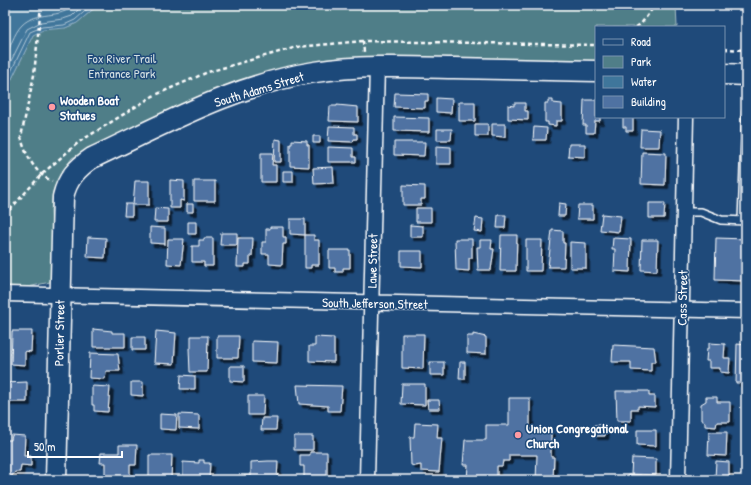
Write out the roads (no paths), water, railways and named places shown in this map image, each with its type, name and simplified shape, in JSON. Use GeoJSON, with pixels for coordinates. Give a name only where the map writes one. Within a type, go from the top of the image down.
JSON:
{"type":"FeatureCollection","features":[{"type":"Feature","properties":{"kind":"street","name":"South Adams Street"},"geometry":{"type":"LineString","coordinates":[[66,187],[74,172],[92,158],[178,118],[218,101],[275,82],[314,72],[377,66],[595,71]]}},
{"type":"Feature","properties":{"kind":"street","name":"Lawe Street"},"geometry":{"type":"LineString","coordinates":[[367,480],[377,66]]}},
{"type":"Feature","properties":{"kind":"street"},"geometry":{"type":"LineString","coordinates":[[725,74],[746,75]]}},
{"type":"Feature","properties":{"kind":"street","name":"Cass Street"},"geometry":{"type":"LineString","coordinates":[[678,480],[686,118]]}},
{"type":"Feature","properties":{"kind":"street","name":"Porlier Street"},"geometry":{"type":"LineString","coordinates":[[56,480],[63,197],[66,187]]}},
{"type":"Feature","properties":{"kind":"street","name":"South Jefferson Street"},"geometry":{"type":"LineString","coordinates":[[5,294],[746,311]]}},
{"type":"Feature","properties":{"kind":"lane"},"geometry":{"type":"LineString","coordinates":[[684,212],[701,212],[721,220],[744,221],[746,112]]}},
{"type":"Feature","properties":{"kind":"water"},"geometry":{"type":"Polygon","coordinates":[[[5,5],[98,5],[77,23],[65,28],[43,30],[33,35],[5,93],[5,5]]]}},
{"type":"Feature","properties":{"kind":"place","name":"Wooden Boat Statues"},"geometry":{"type":"Point","coordinates":[52,107]}},
{"type":"Feature","properties":{"kind":"place","name":"Union Congregational Church"},"geometry":{"type":"Point","coordinates":[518,435]}},
{"type":"Feature","properties":{"kind":"park label","name":"Fox River Trail Entrance Park"},"geometry":{"type":"Point","coordinates":[122,66]}}]}
